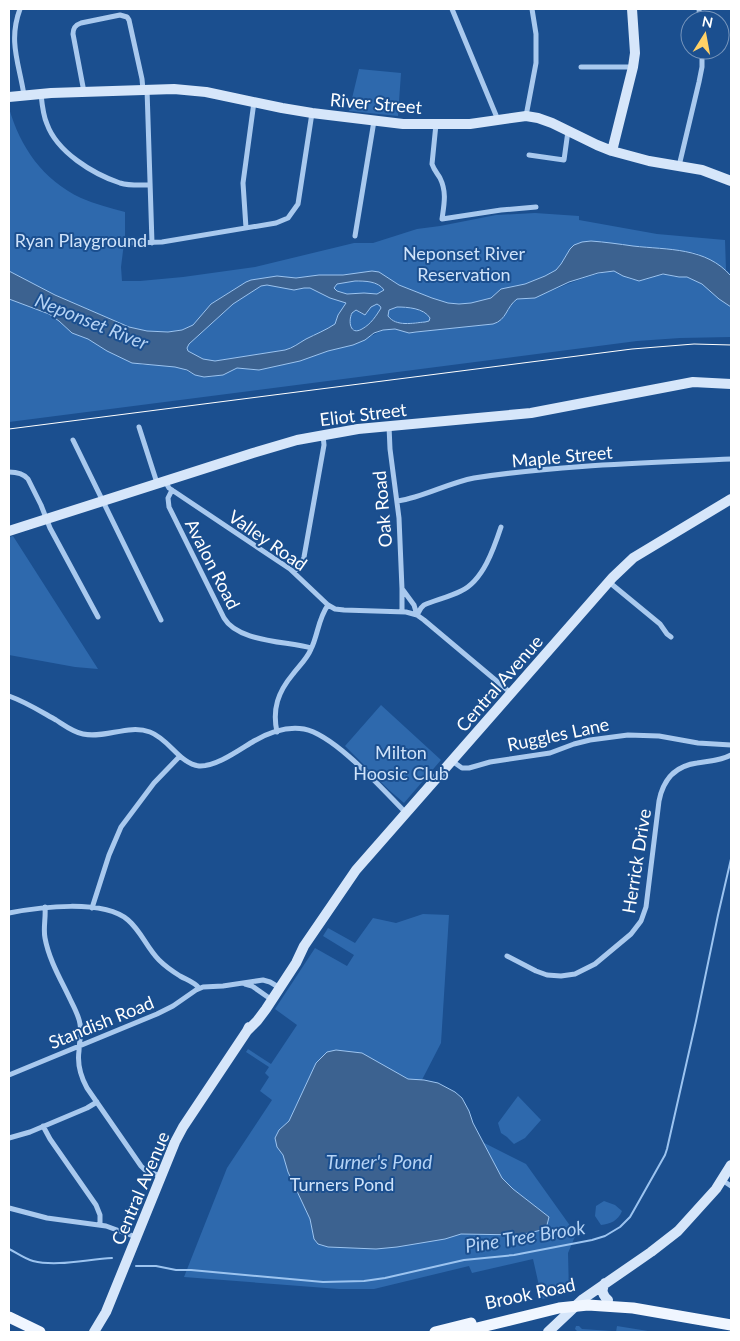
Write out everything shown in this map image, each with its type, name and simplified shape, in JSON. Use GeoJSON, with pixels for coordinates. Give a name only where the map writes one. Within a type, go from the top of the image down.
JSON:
{"type":"FeatureCollection","features":[{"type":"Feature","properties":{"kind":"main road","name":"Brook Road"},"geometry":{"type":"LineString","coordinates":[[441,1332],[561,1301],[608,1300],[633,1308]]}},
{"type":"Feature","properties":{"kind":"main road","name":"Brook Road"},"geometry":{"type":"LineString","coordinates":[[461,1332],[579,1302],[633,1308],[731,1325]]}},
{"type":"Feature","properties":{"kind":"main road"},"geometry":{"type":"LineString","coordinates":[[9,1317],[40,1332]]}},
{"type":"Feature","properties":{"kind":"street"},"geometry":{"type":"LineString","coordinates":[[20,9],[11,38],[24,95]]}},
{"type":"Feature","properties":{"kind":"street"},"geometry":{"type":"LineString","coordinates":[[452,9],[498,120]]}},
{"type":"Feature","properties":{"kind":"street"},"geometry":{"type":"LineString","coordinates":[[526,116],[536,64],[536,34],[532,9]]}},
{"type":"Feature","properties":{"kind":"street"},"geometry":{"type":"LineString","coordinates":[[612,151],[633,67],[632,9]]}},
{"type":"Feature","properties":{"kind":"street"},"geometry":{"type":"LineString","coordinates":[[84,92],[73,34],[74,27],[81,23],[122,15],[127,17],[130,20],[145,90],[152,243]]}},
{"type":"Feature","properties":{"kind":"street"},"geometry":{"type":"LineString","coordinates":[[679,166],[699,82],[702,60]]}},
{"type":"Feature","properties":{"kind":"street"},"geometry":{"type":"LineString","coordinates":[[581,67],[633,67]]}},
{"type":"Feature","properties":{"kind":"street","name":"River Street"},"geometry":{"type":"LineString","coordinates":[[9,97],[174,89],[198,91],[312,113],[403,124],[470,124],[526,116],[552,122],[612,151],[649,161],[702,170],[731,181]]}},
{"type":"Feature","properties":{"kind":"street"},"geometry":{"type":"LineString","coordinates":[[41,94],[44,115],[49,129],[74,159],[91,170],[120,183],[150,185]]}},
{"type":"Feature","properties":{"kind":"street"},"geometry":{"type":"LineString","coordinates":[[246,228],[243,183],[254,102]]}},
{"type":"Feature","properties":{"kind":"street"},"geometry":{"type":"LineString","coordinates":[[127,242],[152,243],[276,223],[288,218],[298,204],[312,113]]}},
{"type":"Feature","properties":{"kind":"street"},"geometry":{"type":"LineString","coordinates":[[355,236],[374,120]]}},
{"type":"Feature","properties":{"kind":"street"},"geometry":{"type":"LineString","coordinates":[[436,124],[432,164],[445,189],[442,219],[536,207]]}},
{"type":"Feature","properties":{"kind":"street"},"geometry":{"type":"LineString","coordinates":[[529,155],[564,160],[568,131]]}},
{"type":"Feature","properties":{"kind":"street","name":"Eliot Street"},"geometry":{"type":"LineString","coordinates":[[9,531],[280,444],[323,435],[358,429],[531,413],[693,382],[731,384]]}},
{"type":"Feature","properties":{"kind":"street"},"geometry":{"type":"LineString","coordinates":[[139,426],[161,482]]}},
{"type":"Feature","properties":{"kind":"street","name":"Oak Road"},"geometry":{"type":"LineString","coordinates":[[388,426],[400,518],[402,612]]}},
{"type":"Feature","properties":{"kind":"street"},"geometry":{"type":"LineString","coordinates":[[294,572],[302,563],[304,557],[324,445],[323,435]]}},
{"type":"Feature","properties":{"kind":"street"},"geometry":{"type":"LineString","coordinates":[[73,440],[161,620]]}},
{"type":"Feature","properties":{"kind":"street","name":"Maple Street"},"geometry":{"type":"LineString","coordinates":[[398,501],[471,479],[518,472],[731,459]]}},
{"type":"Feature","properties":{"kind":"street"},"geometry":{"type":"LineString","coordinates":[[9,472],[18,473],[28,479],[42,505],[50,528],[98,617]]}},
{"type":"Feature","properties":{"kind":"street","name":"Valley Road"},"geometry":{"type":"LineString","coordinates":[[161,482],[294,572],[328,606]]}},
{"type":"Feature","properties":{"kind":"street","name":"Avalon Road"},"geometry":{"type":"LineString","coordinates":[[172,490],[168,498],[169,507],[229,625],[236,631],[246,635],[312,648]]}},
{"type":"Feature","properties":{"kind":"street","name":"Central Avenue"},"geometry":{"type":"LineString","coordinates":[[94,1332],[106,1312],[160,1176],[180,1132],[247,1032],[257,1021],[277,986],[296,963],[304,946],[356,870],[622,567],[632,558],[731,499]]}},
{"type":"Feature","properties":{"kind":"street"},"geometry":{"type":"LineString","coordinates":[[417,616],[420,608],[424,605],[460,591],[472,583],[489,559],[501,527]]}},
{"type":"Feature","properties":{"kind":"street"},"geometry":{"type":"LineString","coordinates":[[609,581],[660,624],[670,637]]}},
{"type":"Feature","properties":{"kind":"street"},"geometry":{"type":"LineString","coordinates":[[402,589],[414,605],[417,616]]}},
{"type":"Feature","properties":{"kind":"street"},"geometry":{"type":"LineString","coordinates":[[277,732],[274,716],[279,696],[290,677],[312,648],[321,616],[328,606],[344,610],[402,612],[417,616],[427,622],[511,693]]}},
{"type":"Feature","properties":{"kind":"street"},"geometry":{"type":"LineString","coordinates":[[9,696],[29,704],[70,729],[83,734],[100,735],[136,729],[149,731],[164,739],[186,761],[200,766],[212,764],[257,740],[277,732],[293,728],[314,732],[350,758],[406,813]]}},
{"type":"Feature","properties":{"kind":"street","name":"Ruggles Lane"},"geometry":{"type":"LineString","coordinates":[[452,761],[462,768],[469,768],[490,762],[543,755],[590,740],[628,735],[652,735],[698,743],[731,745]]}},
{"type":"Feature","properties":{"kind":"street","name":"Herrick Drive"},"geometry":{"type":"LineString","coordinates":[[507,956],[547,975],[570,975],[590,967],[631,934],[641,921],[646,907],[659,801],[666,781],[672,774],[683,767],[719,760],[731,755]]}},
{"type":"Feature","properties":{"kind":"street"},"geometry":{"type":"LineString","coordinates":[[92,908],[108,855],[121,827],[154,783],[180,756]]}},
{"type":"Feature","properties":{"kind":"street"},"geometry":{"type":"LineString","coordinates":[[9,913],[70,907],[114,912],[132,924],[152,953],[160,961],[199,988],[244,984],[263,980],[267,980],[277,986]]}},
{"type":"Feature","properties":{"kind":"street"},"geometry":{"type":"LineString","coordinates":[[46,908],[44,928],[46,944],[79,1018],[81,1034],[78,1058],[81,1074],[97,1102],[141,1166],[145,1170],[160,1176]]}},
{"type":"Feature","properties":{"kind":"street"},"geometry":{"type":"LineString","coordinates":[[244,984],[252,986],[269,998]]}},
{"type":"Feature","properties":{"kind":"street","name":"Standish Road"},"geometry":{"type":"LineString","coordinates":[[9,1075],[166,1010],[199,988]]}},
{"type":"Feature","properties":{"kind":"street"},"geometry":{"type":"LineString","coordinates":[[9,1138],[43,1126],[97,1102]]}},
{"type":"Feature","properties":{"kind":"street"},"geometry":{"type":"LineString","coordinates":[[43,1126],[98,1209],[100,1225]]}},
{"type":"Feature","properties":{"kind":"street"},"geometry":{"type":"LineString","coordinates":[[548,1332],[579,1302],[678,1231],[712,1194],[727,1183],[731,1164]]}},
{"type":"Feature","properties":{"kind":"street"},"geometry":{"type":"LineString","coordinates":[[9,1208],[47,1218],[100,1225],[136,1237]]}},
{"type":"Feature","properties":{"kind":"street"},"geometry":{"type":"LineString","coordinates":[[605,1283],[602,1291],[608,1300]]}},
{"type":"Feature","properties":{"kind":"street","name":"Central Avenue"},"geometry":{"type":"LineString","coordinates":[[102,1332],[106,1312]]}},
{"type":"Feature","properties":{"kind":"green space"},"geometry":{"type":"Polygon","coordinates":[[[359,69],[401,73],[398,116],[349,111],[359,69]]]}},
{"type":"Feature","properties":{"kind":"green space","name":"Neponset River Reservation"},"geometry":{"type":"Polygon","coordinates":[[[9,108],[27,149],[44,172],[55,182],[81,198],[125,212],[125,235],[121,267],[122,281],[183,277],[255,267],[354,243],[373,243],[417,229],[496,215],[535,213],[579,216],[579,220],[657,234],[725,240],[726,270],[696,253],[677,250],[634,246],[570,249],[556,270],[545,276],[525,284],[501,289],[491,298],[459,304],[432,298],[399,285],[385,276],[350,274],[296,278],[277,276],[251,280],[236,288],[211,304],[193,325],[182,330],[168,332],[147,331],[129,327],[55,295],[9,271],[9,108]]]}},
{"type":"Feature","properties":{"kind":"green space","name":"Neponset River Reservation"},"geometry":{"type":"Polygon","coordinates":[[[614,271],[635,280],[666,274],[676,277],[682,276],[704,285],[731,307],[731,337],[637,341],[9,422],[9,299],[49,314],[72,333],[88,339],[115,355],[143,365],[168,365],[181,368],[195,375],[211,377],[237,368],[259,370],[300,361],[353,345],[383,330],[395,329],[409,333],[493,324],[501,320],[517,299],[534,298],[584,278],[614,271]]]}},
{"type":"Feature","properties":{"kind":"green space","name":"Neponset River Reservation"},"geometry":{"type":"Polygon","coordinates":[[[355,281],[375,283],[384,290],[377,294],[347,294],[334,288],[337,284],[355,281]]]}},
{"type":"Feature","properties":{"kind":"green space"},"geometry":{"type":"Polygon","coordinates":[[[267,285],[294,290],[310,288],[330,298],[346,303],[338,315],[335,324],[285,350],[215,361],[202,359],[188,351],[189,344],[233,304],[261,286],[267,285]]]}},
{"type":"Feature","properties":{"kind":"green space","name":"Neponset River Reservation"},"geometry":{"type":"Polygon","coordinates":[[[377,304],[381,308],[368,325],[357,331],[351,328],[349,320],[352,313],[356,310],[362,314],[367,313],[371,307],[377,304]]]}},
{"type":"Feature","properties":{"kind":"green space","name":"Neponset River Reservation"},"geometry":{"type":"Polygon","coordinates":[[[397,307],[424,312],[430,318],[429,321],[396,322],[388,316],[389,310],[397,307]]]}},
{"type":"Feature","properties":{"kind":"green space"},"geometry":{"type":"Polygon","coordinates":[[[13,536],[98,669],[75,667],[9,655],[9,537],[13,536]]]}},
{"type":"Feature","properties":{"kind":"green space","name":"Milton Hoosic Club"},"geometry":{"type":"Polygon","coordinates":[[[381,705],[441,760],[404,803],[345,746],[381,705]]]}},
{"type":"Feature","properties":{"kind":"green space","name":"Turners Pond"},"geometry":{"type":"Polygon","coordinates":[[[423,914],[449,915],[441,1043],[409,1105],[526,1164],[576,1234],[568,1253],[569,1293],[542,1299],[533,1259],[472,1273],[469,1266],[374,1289],[339,1289],[184,1277],[227,1168],[272,1100],[260,1091],[269,1077],[265,1073],[269,1067],[246,1052],[248,1049],[271,1064],[297,1025],[275,1009],[315,948],[347,966],[354,955],[323,936],[328,928],[355,943],[373,918],[396,923],[423,914]]]}},
{"type":"Feature","properties":{"kind":"green space"},"geometry":{"type":"Polygon","coordinates":[[[518,1096],[541,1120],[525,1138],[514,1144],[501,1133],[498,1123],[518,1096]]]}},
{"type":"Feature","properties":{"kind":"green space"},"geometry":{"type":"Polygon","coordinates":[[[604,1201],[615,1205],[622,1211],[613,1221],[601,1225],[595,1216],[596,1206],[604,1201]]]}},
{"type":"Feature","properties":{"kind":"green space"},"geometry":{"type":"Polygon","coordinates":[[[576,1326],[582,1329],[613,1332],[578,1332],[575,1329],[576,1326]]]}},
{"type":"Feature","properties":{"kind":"green space"},"geometry":{"type":"Polygon","coordinates":[[[617,1326],[654,1332],[616,1332],[617,1326]]]}},
{"type":"Feature","properties":{"kind":"water","name":"Neponset River"},"geometry":{"type":"Polygon","coordinates":[[[596,241],[673,250],[698,255],[710,260],[731,276],[731,307],[702,284],[687,277],[663,274],[639,281],[614,271],[598,273],[569,282],[535,298],[517,299],[501,320],[493,324],[409,333],[395,329],[383,330],[353,345],[300,361],[259,370],[237,368],[223,375],[204,377],[175,367],[132,363],[88,339],[72,333],[49,314],[9,299],[9,271],[55,295],[129,327],[147,331],[168,332],[182,330],[193,325],[211,304],[246,282],[277,276],[296,278],[372,271],[379,272],[399,285],[432,298],[448,303],[471,303],[491,298],[501,289],[525,284],[556,270],[570,249],[582,242],[596,241]],[[367,281],[337,284],[334,288],[337,291],[347,294],[377,294],[384,290],[375,283],[367,281]],[[267,285],[261,286],[233,304],[189,344],[188,351],[203,359],[215,361],[285,350],[335,324],[338,315],[346,303],[330,298],[310,288],[294,290],[267,285]],[[377,304],[371,307],[365,315],[356,310],[352,313],[350,323],[355,331],[365,327],[373,320],[381,308],[377,304]],[[397,307],[389,310],[388,316],[395,322],[400,323],[425,322],[429,321],[430,318],[424,312],[406,307],[397,307]]]}},
{"type":"Feature","properties":{"kind":"water","name":"Turner's Pond"},"geometry":{"type":"Polygon","coordinates":[[[336,1050],[362,1053],[408,1079],[438,1083],[455,1092],[462,1098],[502,1178],[549,1217],[546,1229],[520,1235],[461,1234],[445,1239],[376,1249],[328,1247],[318,1244],[314,1239],[310,1219],[288,1172],[283,1155],[277,1147],[275,1138],[279,1130],[289,1121],[316,1063],[327,1052],[336,1050]]]}},
{"type":"Feature","properties":{"kind":"waterway","name":"Pine Tree Brook"},"geometry":{"type":"LineString","coordinates":[[136,1266],[156,1266],[176,1270],[323,1282],[364,1281],[464,1260],[514,1255],[592,1240],[605,1236],[620,1227],[630,1217],[667,1149],[731,859]]}},
{"type":"Feature","properties":{"kind":"waterway","name":"Pine Tree Brook"},"geometry":{"type":"LineString","coordinates":[[9,1249],[30,1260],[42,1263],[112,1258]]}},
{"type":"Feature","properties":{"kind":"tram line"},"geometry":{"type":"LineString","coordinates":[[9,429],[632,349],[694,344],[731,345]]}},
{"type":"Feature","properties":{"kind":"park label","name":"Ryan Playground"},"geometry":{"type":"Point","coordinates":[81,240]}}]}
